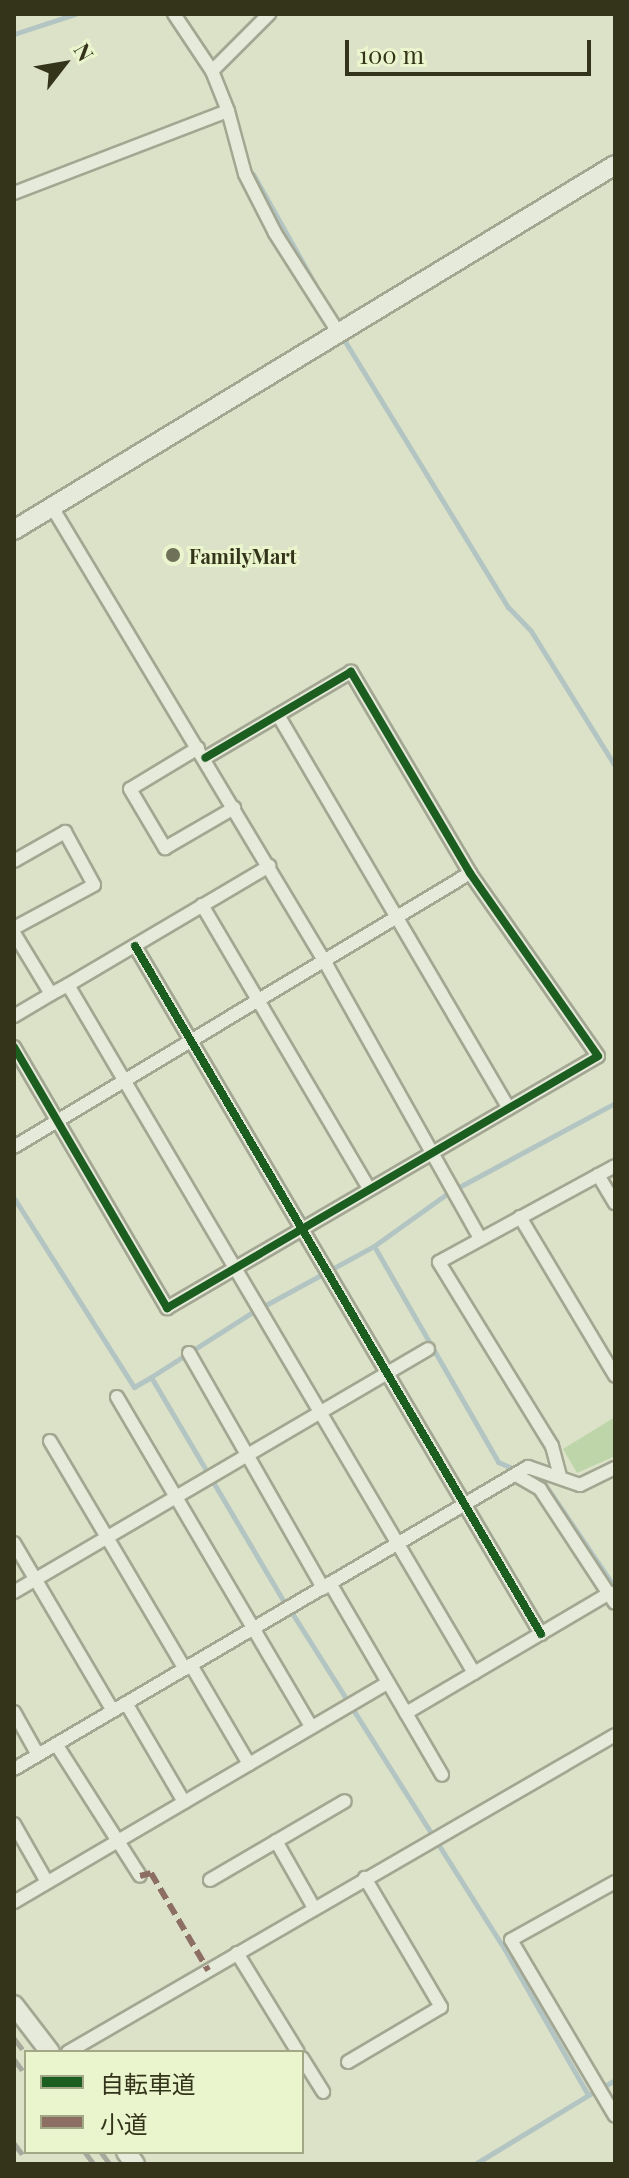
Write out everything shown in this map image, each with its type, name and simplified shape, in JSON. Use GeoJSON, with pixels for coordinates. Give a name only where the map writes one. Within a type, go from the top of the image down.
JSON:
{"type":"FeatureCollection","features":[{"type":"Feature","properties":{"kind":"street"},"geometry":{"type":"LineString","coordinates":[[174,14],[212,71],[228,111],[245,174],[275,233],[338,332]]}},
{"type":"Feature","properties":{"kind":"street"},"geometry":{"type":"LineString","coordinates":[[212,71],[269,14]]}},
{"type":"Feature","properties":{"kind":"street"},"geometry":{"type":"LineString","coordinates":[[14,193],[228,111]]}},
{"type":"Feature","properties":{"kind":"street"},"geometry":{"type":"LineString","coordinates":[[14,530],[615,165]]}},
{"type":"Feature","properties":{"kind":"street"},"geometry":{"type":"LineString","coordinates":[[52,507],[269,866],[480,1238]]}},
{"type":"Feature","properties":{"kind":"street"},"geometry":{"type":"LineString","coordinates":[[14,1047],[167,1308],[598,1056],[470,873],[351,672],[278,715],[130,789],[165,848],[234,808]]}},
{"type":"Feature","properties":{"kind":"street"},"geometry":{"type":"LineString","coordinates":[[278,715],[509,1108]]}},
{"type":"Feature","properties":{"kind":"street"},"geometry":{"type":"LineString","coordinates":[[14,861],[65,832],[94,885],[14,930],[51,994]]}},
{"type":"Feature","properties":{"kind":"street"},"geometry":{"type":"LineString","coordinates":[[14,1016],[269,866]]}},
{"type":"Feature","properties":{"kind":"street"},"geometry":{"type":"LineString","coordinates":[[14,1147],[470,873]]}},
{"type":"Feature","properties":{"kind":"street"},"geometry":{"type":"LineString","coordinates":[[202,905],[369,1189]]}},
{"type":"Feature","properties":{"kind":"street"},"geometry":{"type":"LineString","coordinates":[[135,946],[541,1634]]}},
{"type":"Feature","properties":{"kind":"street"},"geometry":{"type":"LineString","coordinates":[[68,985],[474,1673]]}},
{"type":"Feature","properties":{"kind":"street"},"geometry":{"type":"LineString","coordinates":[[560,1476],[552,1446],[439,1262],[615,1166]]}},
{"type":"Feature","properties":{"kind":"street"},"geometry":{"type":"LineString","coordinates":[[598,1175],[615,1203]]}},
{"type":"Feature","properties":{"kind":"street"},"geometry":{"type":"LineString","coordinates":[[520,1217],[615,1376]]}},
{"type":"Feature","properties":{"kind":"street"},"geometry":{"type":"LineString","coordinates":[[14,1592],[428,1349]]}},
{"type":"Feature","properties":{"kind":"street"},"geometry":{"type":"LineString","coordinates":[[189,1353],[442,1775]]}},
{"type":"Feature","properties":{"kind":"street"},"geometry":{"type":"LineString","coordinates":[[117,1397],[311,1727]]}},
{"type":"Feature","properties":{"kind":"street"},"geometry":{"type":"LineString","coordinates":[[50,1441],[249,1764]]}},
{"type":"Feature","properties":{"kind":"street"},"geometry":{"type":"LineString","coordinates":[[14,1769],[516,1475],[536,1467],[580,1485],[615,1468]]}},
{"type":"Feature","properties":{"kind":"street"},"geometry":{"type":"LineString","coordinates":[[406,1713],[541,1634],[612,1598],[540,1489],[516,1475]]}},
{"type":"Feature","properties":{"kind":"street"},"geometry":{"type":"LineString","coordinates":[[14,1543],[113,1711]]}},
{"type":"Feature","properties":{"kind":"street"},"geometry":{"type":"LineString","coordinates":[[14,1902],[387,1683]]}},
{"type":"Feature","properties":{"kind":"street"},"geometry":{"type":"LineString","coordinates":[[126,1703],[184,1802]]}},
{"type":"Feature","properties":{"kind":"street"},"geometry":{"type":"LineString","coordinates":[[14,1712],[38,1755]]}},
{"type":"Feature","properties":{"kind":"street"},"geometry":{"type":"LineString","coordinates":[[71,2050],[433,1838],[613,1740]]}},
{"type":"Feature","properties":{"kind":"street"},"geometry":{"type":"LineString","coordinates":[[56,1744],[140,1876]]}},
{"type":"Feature","properties":{"kind":"street"},"geometry":{"type":"LineString","coordinates":[[210,1880],[345,1801]]}},
{"type":"Feature","properties":{"kind":"street"},"geometry":{"type":"LineString","coordinates":[[14,1824],[47,1882]]}},
{"type":"Feature","properties":{"kind":"street"},"geometry":{"type":"LineString","coordinates":[[276,1841],[314,1908]]}},
{"type":"Feature","properties":{"kind":"street"},"geometry":{"type":"LineString","coordinates":[[348,2062],[441,2007],[365,1878]]}},
{"type":"Feature","properties":{"kind":"street"},"geometry":{"type":"LineString","coordinates":[[615,1882],[511,1940],[615,2116]]}},
{"type":"Feature","properties":{"kind":"street"},"geometry":{"type":"LineString","coordinates":[[237,1953],[297,2050]]}},
{"type":"Feature","properties":{"kind":"street"},"geometry":{"type":"LineString","coordinates":[[14,2005],[48,2050]]}},
{"type":"Feature","properties":{"kind":"street"},"geometry":{"type":"LineString","coordinates":[[304,2061],[323,2092]]}},
{"type":"Feature","properties":{"kind":"green space"},"geometry":{"type":"Polygon","coordinates":[[[615,1417],[615,1456],[577,1473],[563,1449],[615,1417]]]}},
{"type":"Feature","properties":{"kind":"waterway"},"geometry":{"type":"LineString","coordinates":[[14,34],[75,14]]}},
{"type":"Feature","properties":{"kind":"waterway"},"geometry":{"type":"LineString","coordinates":[[253,174],[321,295]]}},
{"type":"Feature","properties":{"kind":"waterway"},"geometry":{"type":"LineString","coordinates":[[346,343],[508,607],[531,631],[615,766]]}},
{"type":"Feature","properties":{"kind":"waterway"},"geometry":{"type":"LineString","coordinates":[[264,1306],[374,1246],[448,1193],[615,1103]]}},
{"type":"Feature","properties":{"kind":"waterway"},"geometry":{"type":"LineString","coordinates":[[14,1198],[134,1387],[151,1377],[283,1600]]}},
{"type":"Feature","properties":{"kind":"waterway"},"geometry":{"type":"LineString","coordinates":[[374,1246],[498,1462],[510,1467]]}},
{"type":"Feature","properties":{"kind":"waterway"},"geometry":{"type":"LineString","coordinates":[[151,1377],[251,1313]]}},
{"type":"Feature","properties":{"kind":"waterway"},"geometry":{"type":"LineString","coordinates":[[534,1477],[544,1483],[615,1588]]}},
{"type":"Feature","properties":{"kind":"waterway"},"geometry":{"type":"LineString","coordinates":[[292,1613],[501,1943],[588,2095]]}},
{"type":"Feature","properties":{"kind":"waterway"},"geometry":{"type":"LineString","coordinates":[[599,2089],[615,2080]]}},
{"type":"Feature","properties":{"kind":"waterway"},"geometry":{"type":"LineString","coordinates":[[475,2164],[590,2094]]}},
{"type":"Feature","properties":{"kind":"railway"},"geometry":{"type":"LineString","coordinates":[[14,2038],[24,2051]]}},
{"type":"Feature","properties":{"kind":"railway"},"geometry":{"type":"LineString","coordinates":[[14,2059],[24,2072]]}},
{"type":"Feature","properties":{"kind":"railway"},"geometry":{"type":"LineString","coordinates":[[14,2143],[30,2164]]}},
{"type":"Feature","properties":{"kind":"railway"},"geometry":{"type":"LineString","coordinates":[[86,2154],[94,2164]]}},
{"type":"Feature","properties":{"kind":"railway"},"geometry":{"type":"LineString","coordinates":[[102,2154],[110,2164]]}},
{"type":"Feature","properties":{"kind":"marked path"},"geometry":{"type":"LineString","coordinates":[[140,1876],[151,1873],[208,1970]]}},
{"type":"Feature","properties":{"kind":"cycle path"},"geometry":{"type":"LineString","coordinates":[[14,1047],[167,1308],[598,1056],[470,873],[351,672],[205,758]]}},
{"type":"Feature","properties":{"kind":"cycle path"},"geometry":{"type":"LineString","coordinates":[[135,946],[541,1634]]}},
{"type":"Feature","properties":{"kind":"place","name":"FamilyMart"},"geometry":{"type":"Point","coordinates":[173,555]}}]}
